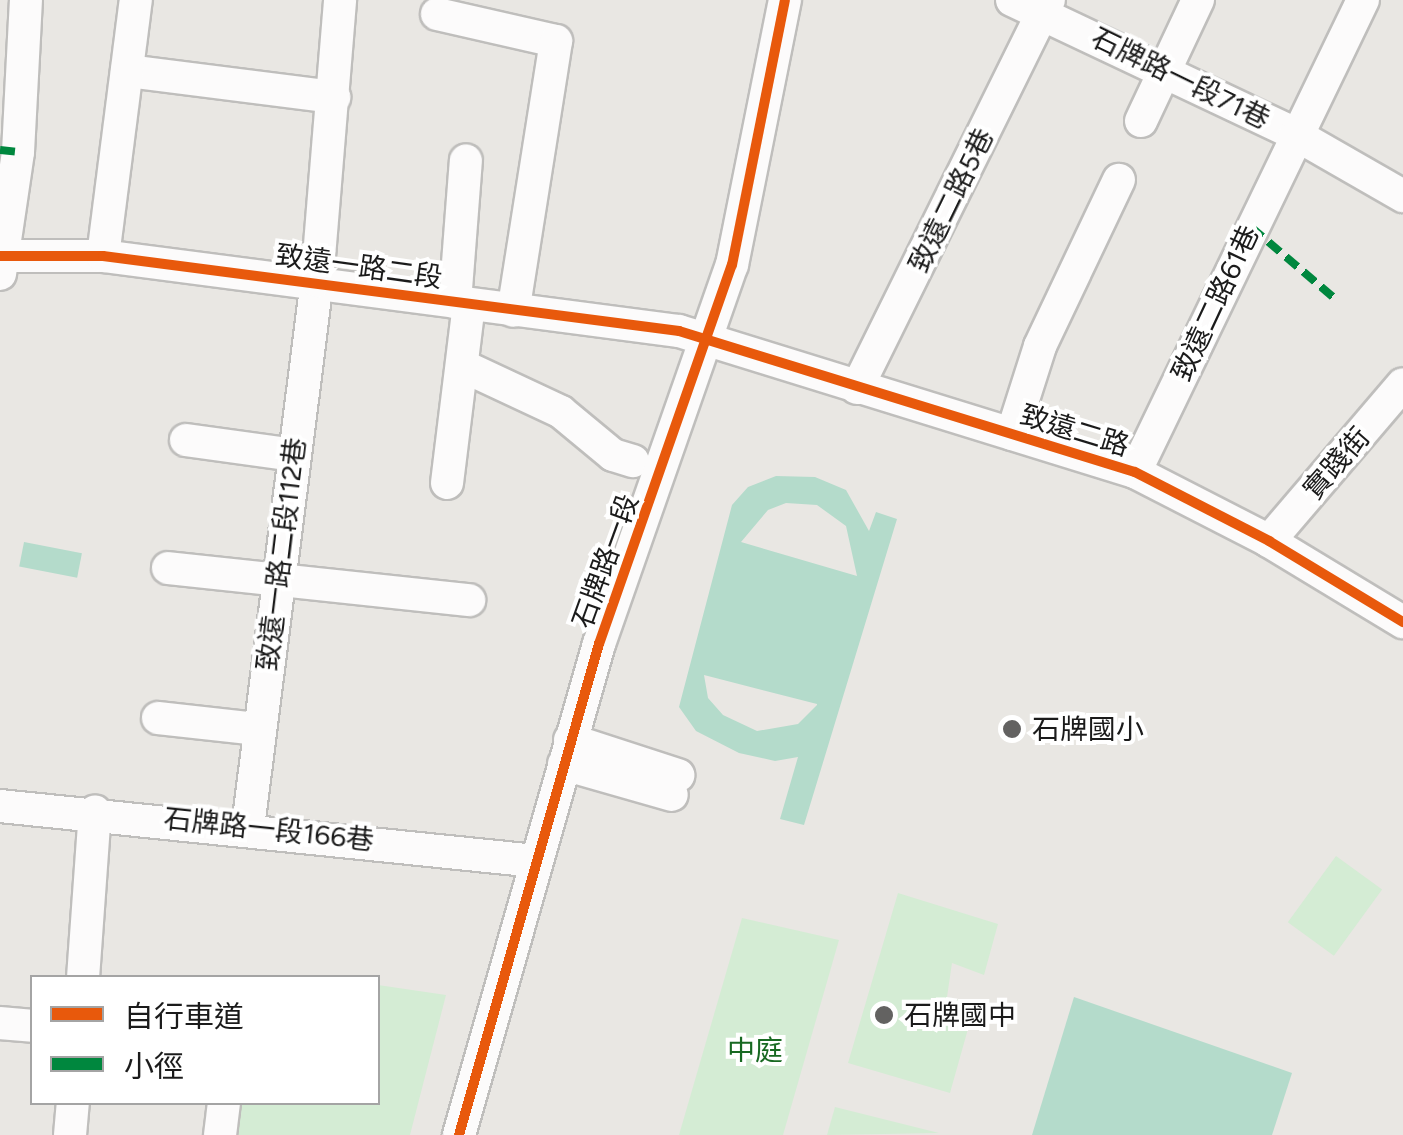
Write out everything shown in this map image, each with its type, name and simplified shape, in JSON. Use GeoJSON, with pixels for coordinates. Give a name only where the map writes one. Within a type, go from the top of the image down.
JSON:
{"type":"FeatureCollection","features":[{"type":"Feature","properties":{"kind":"street"},"geometry":{"type":"LineString","coordinates":[[1,263],[18,152],[26,0]]}},
{"type":"Feature","properties":{"kind":"street"},"geometry":{"type":"LineString","coordinates":[[103,256],[136,0]]}},
{"type":"Feature","properties":{"kind":"street","name":"致遠一路二段112巷"},"geometry":{"type":"LineString","coordinates":[[248,828],[317,281],[340,0]]}},
{"type":"Feature","properties":{"kind":"street","name":"石牌路一段"},"geometry":{"type":"LineString","coordinates":[[458,1135],[567,752],[732,264],[785,0]]}},
{"type":"Feature","properties":{"kind":"street","name":"石牌路一段71巷"},"geometry":{"type":"LineString","coordinates":[[1012,0],[1047,6],[1164,70],[1295,134],[1403,196]]}},
{"type":"Feature","properties":{"kind":"street"},"geometry":{"type":"LineString","coordinates":[[1141,120],[1198,0]]}},
{"type":"Feature","properties":{"kind":"street","name":"致遠二路61巷"},"geometry":{"type":"LineString","coordinates":[[1134,472],[1363,0]]}},
{"type":"Feature","properties":{"kind":"street","name":"致遠二路5巷"},"geometry":{"type":"LineString","coordinates":[[857,388],[1047,6]]}},
{"type":"Feature","properties":{"kind":"street"},"geometry":{"type":"LineString","coordinates":[[437,14],[556,41],[513,311]]}},
{"type":"Feature","properties":{"kind":"street"},"geometry":{"type":"LineString","coordinates":[[127,71],[334,98]]}},
{"type":"Feature","properties":{"kind":"street"},"geometry":{"type":"LineString","coordinates":[[448,483],[463,366],[466,160]]}},
{"type":"Feature","properties":{"kind":"street"},"geometry":{"type":"LineString","coordinates":[[1012,434],[1040,346],[1119,180]]}},
{"type":"Feature","properties":{"kind":"street","name":"致遠一路二段"},"geometry":{"type":"LineString","coordinates":[[1,263],[103,256],[679,331],[708,342]]}},
{"type":"Feature","properties":{"kind":"street","name":"致遠二路"},"geometry":{"type":"LineString","coordinates":[[708,342],[1134,472],[1268,541],[1401,617]]}},
{"type":"Feature","properties":{"kind":"street"},"geometry":{"type":"LineString","coordinates":[[463,366],[561,412],[623,458]]}},
{"type":"Feature","properties":{"kind":"street","name":"實踐街"},"geometry":{"type":"LineString","coordinates":[[1268,541],[1403,384]]}},
{"type":"Feature","properties":{"kind":"street"},"geometry":{"type":"LineString","coordinates":[[186,440],[294,455]]}},
{"type":"Feature","properties":{"kind":"street"},"geometry":{"type":"LineString","coordinates":[[168,568],[469,600]]}},
{"type":"Feature","properties":{"kind":"street"},"geometry":{"type":"LineString","coordinates":[[158,718],[258,728]]}},
{"type":"Feature","properties":{"kind":"street"},"geometry":{"type":"LineString","coordinates":[[567,752],[675,785]]}},
{"type":"Feature","properties":{"kind":"street","name":"石牌路一段166巷"},"geometry":{"type":"LineString","coordinates":[[0,806],[95,811],[536,861]]}},
{"type":"Feature","properties":{"kind":"street"},"geometry":{"type":"LineString","coordinates":[[82,975],[95,811]]}},
{"type":"Feature","properties":{"kind":"street"},"geometry":{"type":"LineString","coordinates":[[0,1023],[30,1026]]}},
{"type":"Feature","properties":{"kind":"street"},"geometry":{"type":"LineString","coordinates":[[70,1135],[73,1105]]}},
{"type":"Feature","properties":{"kind":"street"},"geometry":{"type":"LineString","coordinates":[[220,1135],[224,1105]]}},
{"type":"Feature","properties":{"kind":"green space"},"geometry":{"type":"Polygon","coordinates":[[[776,476],[815,477],[846,490],[869,531],[876,512],[897,519],[804,825],[780,819],[798,757],[775,761],[739,753],[696,731],[679,707],[732,505],[748,487],[776,476]],[[786,503],[768,510],[741,542],[857,576],[846,526],[817,505],[786,503]],[[704,675],[708,698],[723,715],[757,731],[798,724],[817,705],[817,704],[704,675]]]}},
{"type":"Feature","properties":{"kind":"green space"},"geometry":{"type":"Polygon","coordinates":[[[24,542],[82,553],[77,578],[19,567],[24,542]]]}},
{"type":"Feature","properties":{"kind":"green space"},"geometry":{"type":"Polygon","coordinates":[[[1336,856],[1382,890],[1334,956],[1288,922],[1336,856]]]}},
{"type":"Feature","properties":{"kind":"green space","name":"中庭"},"geometry":{"type":"Polygon","coordinates":[[[898,893],[998,924],[984,975],[952,963],[947,997],[975,1004],[950,1093],[848,1063],[898,893]]]}},
{"type":"Feature","properties":{"kind":"green space","name":"中庭"},"geometry":{"type":"Polygon","coordinates":[[[742,918],[839,940],[783,1135],[679,1135],[742,918]]]}},
{"type":"Feature","properties":{"kind":"green space"},"geometry":{"type":"Polygon","coordinates":[[[380,985],[446,995],[410,1135],[236,1135],[240,1105],[380,1105],[380,985]]]}},
{"type":"Feature","properties":{"kind":"green space"},"geometry":{"type":"Polygon","coordinates":[[[1074,997],[1292,1073],[1272,1135],[1032,1135],[1074,997]]]}},
{"type":"Feature","properties":{"kind":"green space","name":"中庭"},"geometry":{"type":"Polygon","coordinates":[[[835,1107],[939,1133],[827,1135],[835,1107]]]}},
{"type":"Feature","properties":{"kind":"marked path"},"geometry":{"type":"LineString","coordinates":[[0,150],[18,152]]}},
{"type":"Feature","properties":{"kind":"marked path"},"geometry":{"type":"LineString","coordinates":[[1251,227],[1333,297]]}},
{"type":"Feature","properties":{"kind":"cycle path"},"geometry":{"type":"LineString","coordinates":[[459,1135],[599,644],[732,265],[785,0]]}},
{"type":"Feature","properties":{"kind":"cycle path"},"geometry":{"type":"LineString","coordinates":[[0,256],[103,256],[679,331],[1135,472],[1269,541],[1403,622]]}},
{"type":"Feature","properties":{"kind":"place","name":"石牌國小"},"geometry":{"type":"Point","coordinates":[1012,729]}},
{"type":"Feature","properties":{"kind":"place","name":"石牌國中"},"geometry":{"type":"Point","coordinates":[884,1015]}}]}
